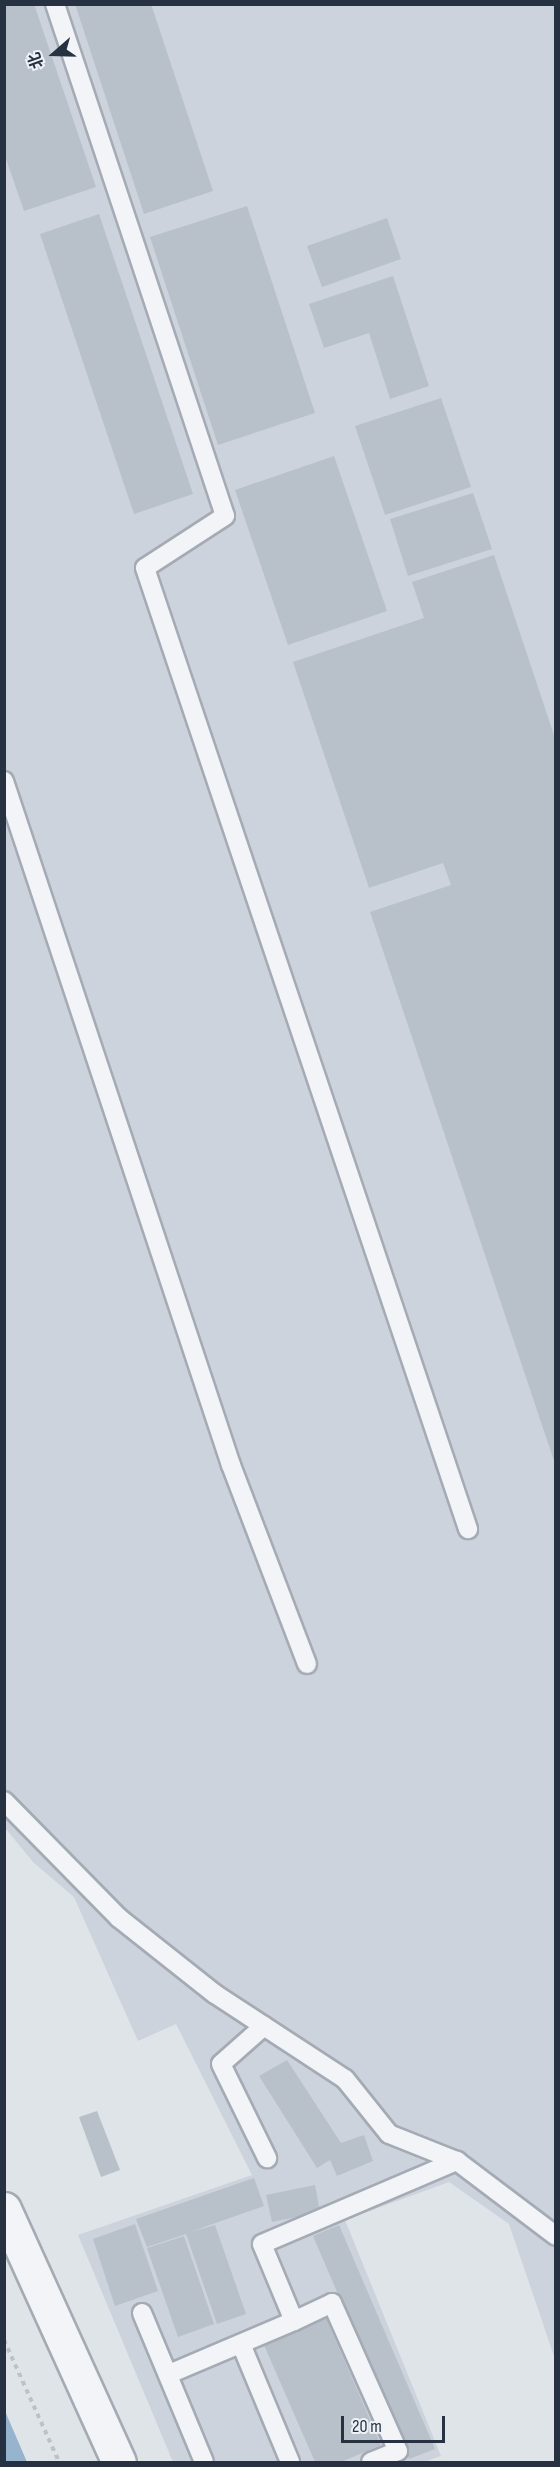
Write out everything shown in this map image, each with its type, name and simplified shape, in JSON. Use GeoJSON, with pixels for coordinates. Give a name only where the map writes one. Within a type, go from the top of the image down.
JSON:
{"type":"FeatureCollection","features":[{"type":"Feature","properties":{"kind":"street"},"geometry":{"type":"LineString","coordinates":[[4,2210],[119,2463]]}},
{"type":"Feature","properties":{"kind":"lane"},"geometry":{"type":"LineString","coordinates":[[55,4],[225,516],[146,568],[468,1529]]}},
{"type":"Feature","properties":{"kind":"lane"},"geometry":{"type":"LineString","coordinates":[[4,781],[231,1465],[307,1664]]}},
{"type":"Feature","properties":{"kind":"lane"},"geometry":{"type":"LineString","coordinates":[[4,1801],[119,1918],[215,1994],[345,2079],[389,2134],[457,2161],[555,2236]]}},
{"type":"Feature","properties":{"kind":"lane"},"geometry":{"type":"LineString","coordinates":[[264,2026],[221,2064],[267,2158]]}},
{"type":"Feature","properties":{"kind":"lane"},"geometry":{"type":"LineString","coordinates":[[294,2321],[262,2244],[457,2161]]}},
{"type":"Feature","properties":{"kind":"lane"},"geometry":{"type":"LineString","coordinates":[[169,2374],[332,2303],[398,2451],[371,2463]]}},
{"type":"Feature","properties":{"kind":"lane"},"geometry":{"type":"LineString","coordinates":[[142,2313],[204,2463]]}},
{"type":"Feature","properties":{"kind":"lane"},"geometry":{"type":"LineString","coordinates":[[240,2344],[290,2463]]}},
{"type":"Feature","properties":{"kind":"path"},"geometry":{"type":"LineString","coordinates":[[4,2340],[59,2463]]}},
{"type":"Feature","properties":{"kind":"shaded area"},"geometry":{"type":"Polygon","coordinates":[[[4,5],[555,5],[555,2359],[509,2224],[449,2182],[345,2220],[441,2456],[424,2462],[173,2462],[78,2235],[252,2175],[176,2024],[138,2041],[74,1897],[34,1863],[5,1828],[4,5]]]}},
{"type":"Feature","properties":{"kind":"water"},"geometry":{"type":"Polygon","coordinates":[[[5,2411],[27,2462],[5,2462],[5,2411]]]}},
{"type":"Feature","properties":{"kind":"building"},"geometry":{"type":"Polygon","coordinates":[[[4,4],[34,4],[96,187],[24,211],[4,153],[4,4]]]}},
{"type":"Feature","properties":{"kind":"building"},"geometry":{"type":"Polygon","coordinates":[[[75,4],[151,4],[213,191],[144,214],[75,4]]]}},
{"type":"Feature","properties":{"kind":"building"},"geometry":{"type":"Polygon","coordinates":[[[247,206],[315,413],[218,445],[150,237],[247,206]]]}},
{"type":"Feature","properties":{"kind":"building"},"geometry":{"type":"Polygon","coordinates":[[[99,214],[193,494],[134,514],[40,234],[99,214]]]}},
{"type":"Feature","properties":{"kind":"building"},"geometry":{"type":"Polygon","coordinates":[[[387,218],[401,259],[322,287],[307,246],[387,218]]]}},
{"type":"Feature","properties":{"kind":"building"},"geometry":{"type":"Polygon","coordinates":[[[393,276],[429,386],[390,399],[369,333],[324,348],[309,304],[393,276]]]}},
{"type":"Feature","properties":{"kind":"building"},"geometry":{"type":"Polygon","coordinates":[[[441,398],[471,487],[385,515],[355,426],[441,398]]]}},
{"type":"Feature","properties":{"kind":"building"},"geometry":{"type":"Polygon","coordinates":[[[334,456],[387,611],[288,645],[235,490],[334,456]]]}},
{"type":"Feature","properties":{"kind":"building"},"geometry":{"type":"Polygon","coordinates":[[[473,493],[492,549],[408,576],[390,519],[473,493]]]}},
{"type":"Feature","properties":{"kind":"building"},"geometry":{"type":"Polygon","coordinates":[[[494,555],[555,738],[555,1464],[370,912],[451,885],[443,863],[369,888],[293,662],[424,618],[412,582],[494,555]]]}},
{"type":"Feature","properties":{"kind":"building"},"geometry":{"type":"Polygon","coordinates":[[[287,2060],[341,2143],[364,2135],[373,2161],[337,2176],[330,2160],[317,2168],[259,2076],[287,2060]]]}},
{"type":"Feature","properties":{"kind":"building"},"geometry":{"type":"Polygon","coordinates":[[[97,2111],[120,2170],[101,2177],[79,2117],[97,2111]]]}},
{"type":"Feature","properties":{"kind":"building"},"geometry":{"type":"Polygon","coordinates":[[[254,2178],[264,2206],[190,2232],[215,2225],[246,2314],[217,2324],[186,2234],[147,2247],[136,2219],[254,2178]]]}},
{"type":"Feature","properties":{"kind":"building"},"geometry":{"type":"Polygon","coordinates":[[[315,2185],[320,2212],[272,2222],[266,2195],[315,2185]]]}},
{"type":"Feature","properties":{"kind":"building"},"geometry":{"type":"Polygon","coordinates":[[[135,2224],[158,2291],[115,2306],[93,2239],[135,2224]]]}},
{"type":"Feature","properties":{"kind":"building"},"geometry":{"type":"Polygon","coordinates":[[[339,2225],[435,2449],[409,2459],[313,2236],[339,2225]]]}},
{"type":"Feature","properties":{"kind":"building"},"geometry":{"type":"Polygon","coordinates":[[[184,2236],[214,2324],[178,2337],[147,2248],[184,2236]]]}},
{"type":"Feature","properties":{"kind":"building"},"geometry":{"type":"Polygon","coordinates":[[[326,2318],[381,2445],[341,2462],[315,2462],[264,2345],[326,2318]]]}}]}
